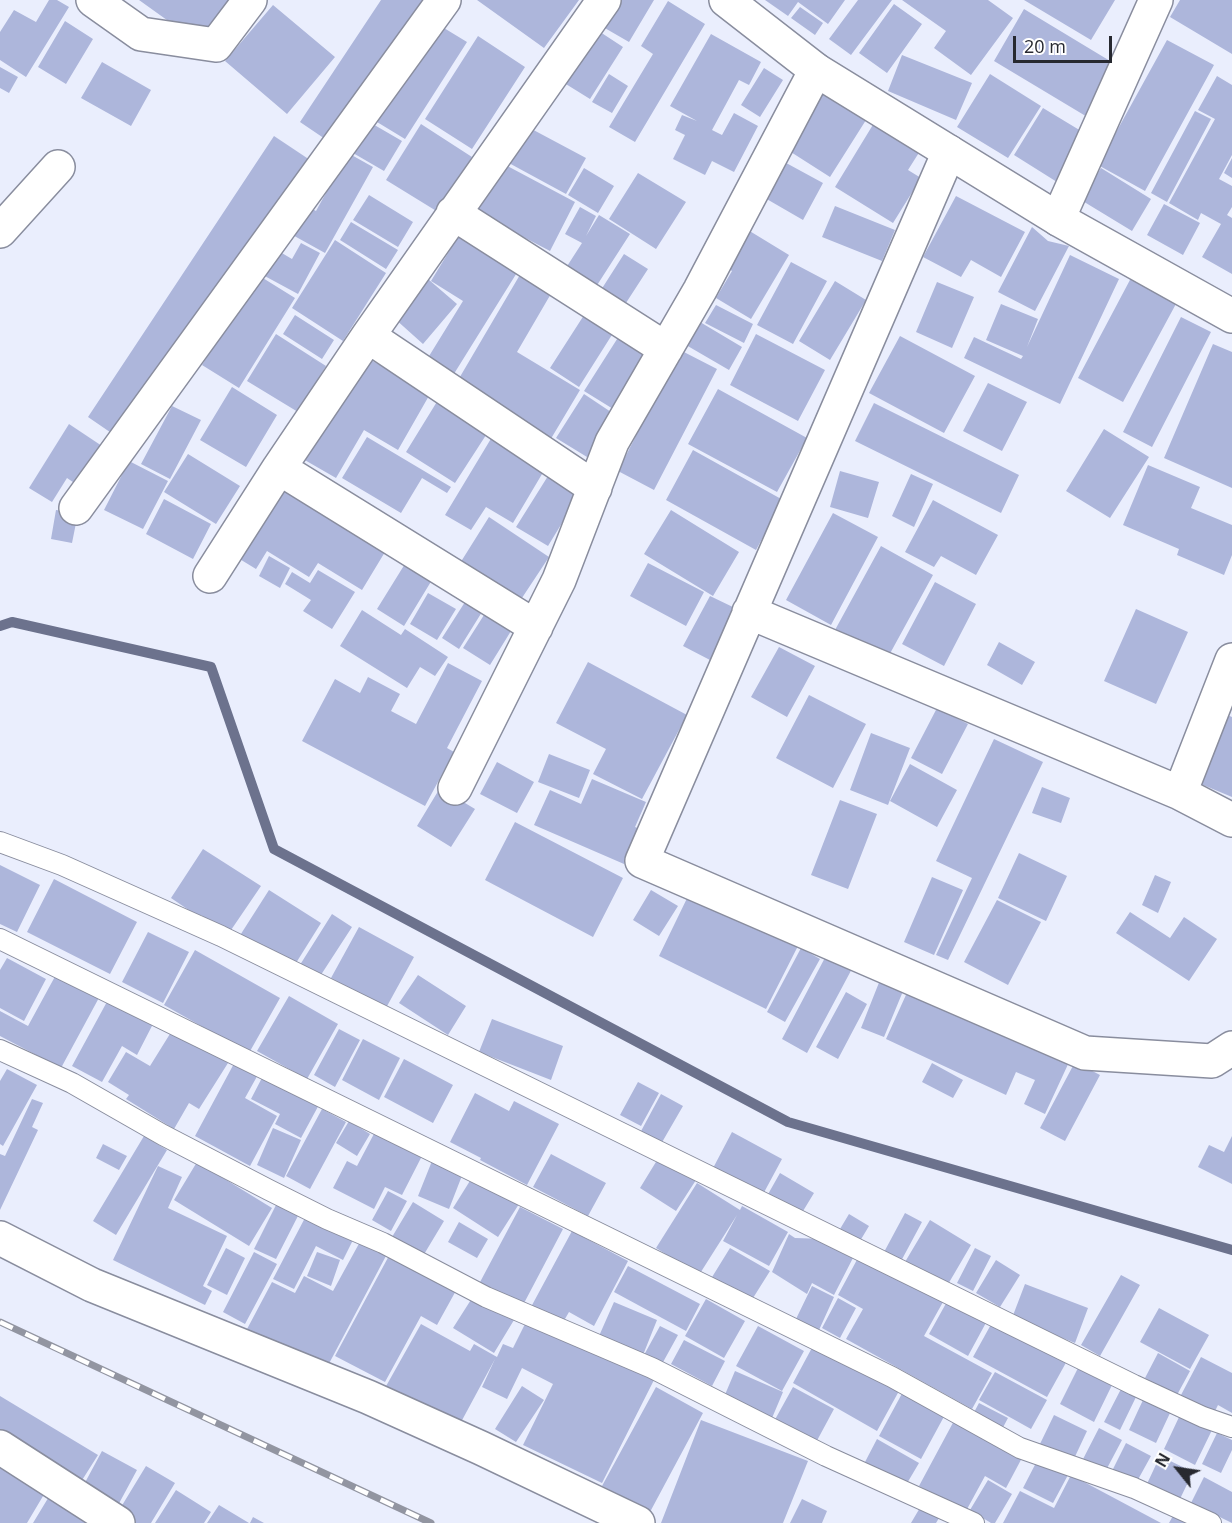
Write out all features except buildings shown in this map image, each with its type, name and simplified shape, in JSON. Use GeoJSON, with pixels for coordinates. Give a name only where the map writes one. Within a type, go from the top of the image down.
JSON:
{"type":"FeatureCollection","features":[{"type":"Feature","properties":{"kind":"street"},"geometry":{"type":"LineString","coordinates":[[93,0],[141,34],[216,45],[250,0]]}},
{"type":"Feature","properties":{"kind":"street"},"geometry":{"type":"LineString","coordinates":[[76,508],[444,0]]}},
{"type":"Feature","properties":{"kind":"street"},"geometry":{"type":"LineString","coordinates":[[210,576],[368,336],[604,0]]}},
{"type":"Feature","properties":{"kind":"street"},"geometry":{"type":"LineString","coordinates":[[726,0],[816,70],[1058,219],[1232,316]]}},
{"type":"Feature","properties":{"kind":"street"},"geometry":{"type":"LineString","coordinates":[[1058,219],[1156,0]]}},
{"type":"Feature","properties":{"kind":"street"},"geometry":{"type":"LineString","coordinates":[[455,788],[559,580],[612,442],[700,290],[816,70]]}},
{"type":"Feature","properties":{"kind":"street"},"geometry":{"type":"LineString","coordinates":[[948,152],[642,861],[1085,1053],[1225,1059]]}},
{"type":"Feature","properties":{"kind":"street"},"geometry":{"type":"LineString","coordinates":[[0,231],[58,167]]}},
{"type":"Feature","properties":{"kind":"street"},"geometry":{"type":"LineString","coordinates":[[453,213],[666,349]]}},
{"type":"Feature","properties":{"kind":"street"},"geometry":{"type":"LineString","coordinates":[[368,336],[595,488]]}},
{"type":"Feature","properties":{"kind":"street"},"geometry":{"type":"LineString","coordinates":[[279,468],[536,627]]}},
{"type":"Feature","properties":{"kind":"street"},"geometry":{"type":"LineString","coordinates":[[748,612],[1179,794],[1232,820]]}},
{"type":"Feature","properties":{"kind":"street"},"geometry":{"type":"LineString","coordinates":[[1179,794],[1232,660]]}},
{"type":"Feature","properties":{"kind":"street"},"geometry":{"type":"LineString","coordinates":[[0,1238],[92,1285],[368,1397],[638,1523]]}},
{"type":"Feature","properties":{"kind":"street"},"geometry":{"type":"LineString","coordinates":[[0,1447],[118,1523]]}},
{"type":"Feature","properties":{"kind":"lane"},"geometry":{"type":"LineString","coordinates":[[0,842],[62,865],[221,936],[1124,1380],[1203,1417],[1232,1427]]}},
{"type":"Feature","properties":{"kind":"lane"},"geometry":{"type":"LineString","coordinates":[[0,939],[881,1372],[1020,1448],[1134,1488],[1210,1523]]}},
{"type":"Feature","properties":{"kind":"lane"},"geometry":{"type":"LineString","coordinates":[[0,1050],[72,1083],[163,1135],[269,1190],[327,1219],[382,1242],[486,1297],[652,1368],[826,1456],[974,1523]]}},
{"type":"Feature","properties":{"kind":"waterway"},"geometry":{"type":"LineString","coordinates":[[0,626],[12,622],[211,667],[274,849],[788,1122],[1232,1250]]}},
{"type":"Feature","properties":{"kind":"railway"},"geometry":{"type":"LineString","coordinates":[[0,1322],[431,1523]]}}]}
